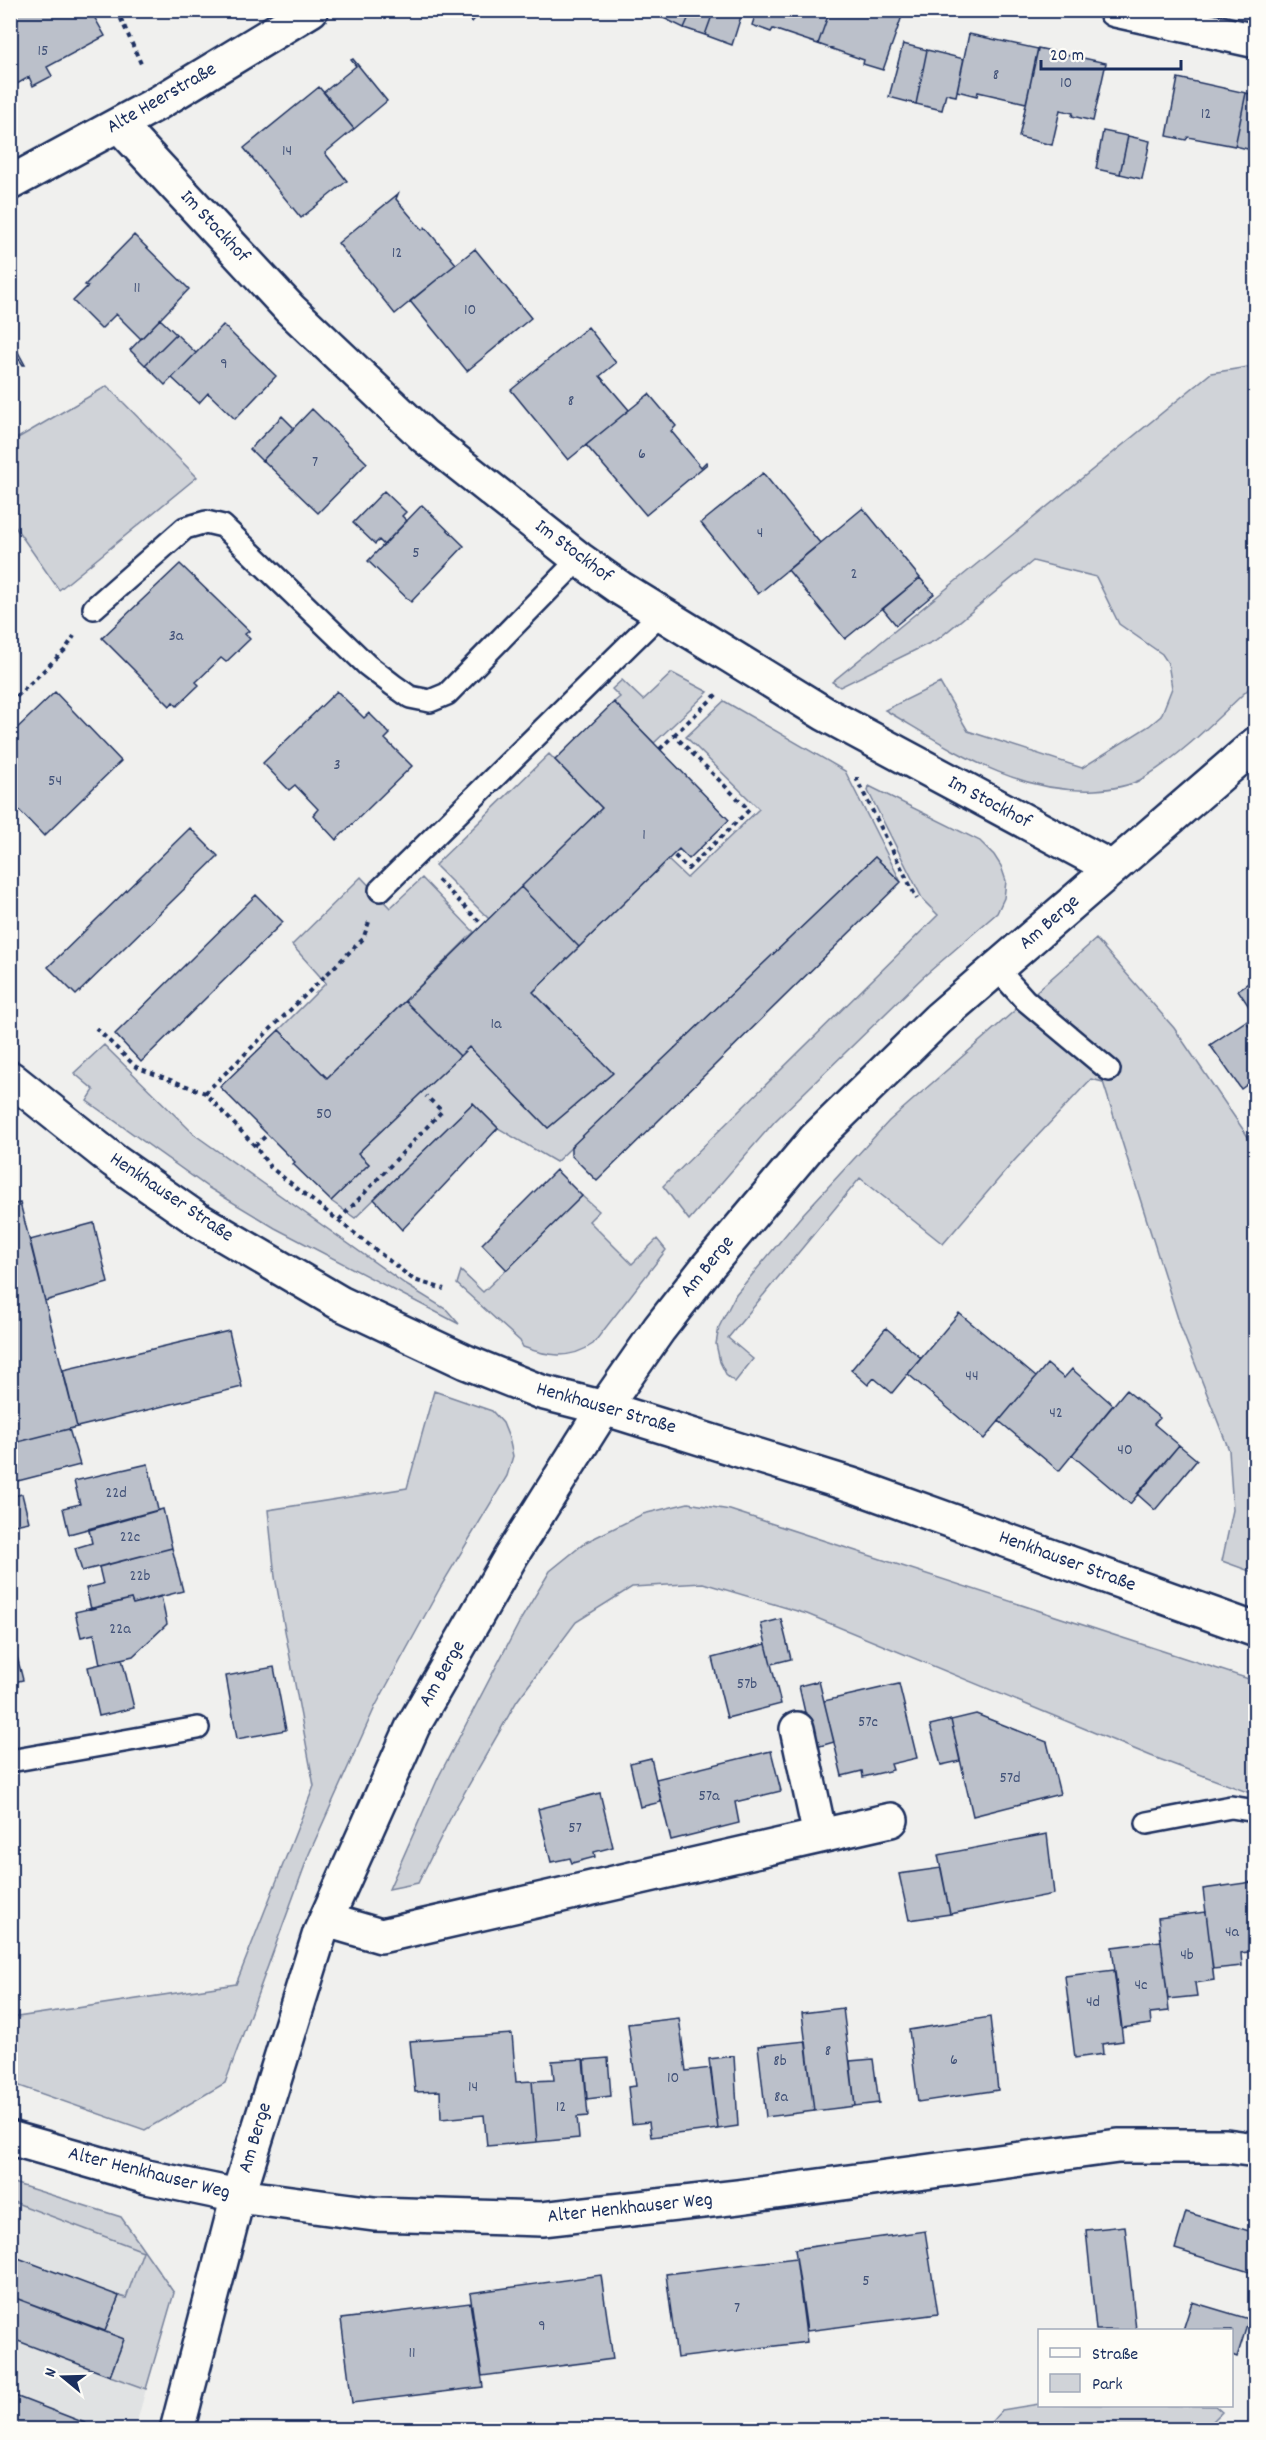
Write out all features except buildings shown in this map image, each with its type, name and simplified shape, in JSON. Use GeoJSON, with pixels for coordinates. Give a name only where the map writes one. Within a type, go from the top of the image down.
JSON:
{"type":"FeatureCollection","features":[{"type":"Feature","properties":{"kind":"street","name":"Alte Heerstraße"},"geometry":{"type":"LineString","coordinates":[[10,183],[158,103],[311,10]]}},
{"type":"Feature","properties":{"kind":"street"},"geometry":{"type":"LineString","coordinates":[[1115,10],[1256,41]]}},
{"type":"Feature","properties":{"kind":"street","name":"Im Stockhof"},"geometry":{"type":"LineString","coordinates":[[119,125],[290,309],[424,436],[579,559],[620,588],[868,738],[1112,868]]}},
{"type":"Feature","properties":{"kind":"street","name":"Am Berge"},"geometry":{"type":"LineString","coordinates":[[177,2430],[238,2196],[320,1933],[412,1726],[511,1556],[604,1408],[666,1319],[815,1139],[938,1019],[1256,744]]}},
{"type":"Feature","properties":{"kind":"street","name":"Henkhauser Straße"},"geometry":{"type":"LineString","coordinates":[[10,1078],[114,1161],[188,1213],[340,1303],[499,1376],[542,1392],[604,1408],[852,1485],[1256,1630]]}},
{"type":"Feature","properties":{"kind":"street"},"geometry":{"type":"LineString","coordinates":[[797,1729],[820,1836]]}},
{"type":"Feature","properties":{"kind":"street"},"geometry":{"type":"LineString","coordinates":[[326,1920],[381,1936],[891,1820]]}},
{"type":"Feature","properties":{"kind":"street","name":"Alter Henkhauser Weg"},"geometry":{"type":"LineString","coordinates":[[10,2138],[147,2177],[238,2196],[374,2214],[542,2219],[749,2195],[1118,2146],[1226,2146],[1256,2150]]}},
{"type":"Feature","properties":{"kind":"lane"},"geometry":{"type":"LineString","coordinates":[[94,608],[185,528],[206,522],[223,526],[367,665],[410,697],[430,701],[447,694],[579,559]]}},
{"type":"Feature","properties":{"kind":"lane"},"geometry":{"type":"LineString","coordinates":[[380,890],[662,612]]}},
{"type":"Feature","properties":{"kind":"lane"},"geometry":{"type":"LineString","coordinates":[[997,969],[1025,1000],[1109,1070]]}},
{"type":"Feature","properties":{"kind":"lane"},"geometry":{"type":"LineString","coordinates":[[10,1761],[198,1728]]}},
{"type":"Feature","properties":{"kind":"lane"},"geometry":{"type":"LineString","coordinates":[[1147,1823],[1232,1807],[1256,1811]]}},
{"type":"Feature","properties":{"kind":"path"},"geometry":{"type":"LineString","coordinates":[[117,10],[158,103]]}},
{"type":"Feature","properties":{"kind":"path"},"geometry":{"type":"LineString","coordinates":[[10,703],[64,650]]}},
{"type":"Feature","properties":{"kind":"path"},"geometry":{"type":"LineString","coordinates":[[660,749],[746,666]]}},
{"type":"Feature","properties":{"kind":"path"},"geometry":{"type":"LineString","coordinates":[[10,725],[15,730]]}},
{"type":"Feature","properties":{"kind":"path"},"geometry":{"type":"LineString","coordinates":[[674,735],[748,810],[688,869],[674,855]]}},
{"type":"Feature","properties":{"kind":"path"},"geometry":{"type":"LineString","coordinates":[[868,738],[857,780],[917,899]]}},
{"type":"Feature","properties":{"kind":"path"},"geometry":{"type":"LineString","coordinates":[[415,855],[483,925]]}},
{"type":"Feature","properties":{"kind":"path"},"geometry":{"type":"LineString","coordinates":[[205,1093],[363,939],[380,890]]}},
{"type":"Feature","properties":{"kind":"path"},"geometry":{"type":"LineString","coordinates":[[96,1028],[135,1067],[205,1093],[255,1146],[270,1167],[414,1280],[444,1289]]}},
{"type":"Feature","properties":{"kind":"path"},"geometry":{"type":"LineString","coordinates":[[339,1220],[442,1111],[426,1096]]}},
{"type":"Feature","properties":{"kind":"path"},"geometry":{"type":"LineString","coordinates":[[255,1146],[268,1134]]}},
{"type":"Feature","properties":{"kind":"shaded area"},"geometry":{"type":"Polygon","coordinates":[[[10,2201],[143,2251],[126,2298],[106,2332],[124,2339],[110,2376],[146,2389],[135,2429],[114,2425],[112,2430],[11,2429],[10,2201]]]}},
{"type":"Feature","properties":{"kind":"green space"},"geometry":{"type":"Polygon","coordinates":[[[1255,366],[1255,683],[1171,759],[1140,780],[1118,787],[1095,790],[1037,785],[1011,777],[960,754],[885,710],[940,683],[968,731],[1082,768],[1161,716],[1172,688],[1168,663],[1162,654],[1119,624],[1096,577],[1033,561],[938,639],[840,687],[832,682],[1211,373],[1255,366]]]}},
{"type":"Feature","properties":{"kind":"green space"},"geometry":{"type":"Polygon","coordinates":[[[107,386],[197,477],[59,590],[11,521],[11,442],[107,386]]]}},
{"type":"Feature","properties":{"kind":"green space"},"geometry":{"type":"Polygon","coordinates":[[[672,673],[708,692],[654,743],[614,702],[620,697],[612,689],[622,680],[643,700],[672,673]]]}},
{"type":"Feature","properties":{"kind":"green space"},"geometry":{"type":"Polygon","coordinates":[[[724,701],[845,771],[901,882],[875,857],[556,1162],[498,1128],[473,1103],[355,1218],[331,1201],[369,1164],[358,1153],[469,1047],[548,1128],[612,1074],[533,992],[668,860],[687,878],[759,809],[686,737],[724,701]]]}},
{"type":"Feature","properties":{"kind":"green space"},"geometry":{"type":"Polygon","coordinates":[[[549,754],[602,808],[489,919],[435,865],[549,754]]]}},
{"type":"Feature","properties":{"kind":"green space"},"geometry":{"type":"Polygon","coordinates":[[[869,786],[980,841],[1001,866],[1006,881],[1004,898],[997,913],[922,978],[775,1121],[689,1220],[663,1186],[938,915],[923,900],[868,791],[869,786]]]}},
{"type":"Feature","properties":{"kind":"green space"},"geometry":{"type":"Polygon","coordinates":[[[361,877],[390,908],[422,878],[474,932],[327,1078],[279,1030],[326,983],[292,945],[361,877]]]}},
{"type":"Feature","properties":{"kind":"green space"},"geometry":{"type":"Polygon","coordinates":[[[1096,939],[1174,1028],[1255,1147],[1255,1573],[1222,1561],[1233,1510],[1229,1450],[1181,1328],[1103,1082],[1091,1079],[1014,1161],[943,1244],[860,1178],[728,1338],[753,1359],[735,1382],[727,1376],[720,1362],[716,1344],[719,1327],[736,1294],[803,1214],[889,1121],[1096,939]]]}},
{"type":"Feature","properties":{"kind":"green space"},"geometry":{"type":"Polygon","coordinates":[[[104,1045],[195,1135],[408,1286],[447,1310],[459,1324],[275,1228],[209,1188],[87,1101],[94,1090],[74,1073],[104,1045]]]}},
{"type":"Feature","properties":{"kind":"green space"},"geometry":{"type":"Polygon","coordinates":[[[582,1196],[599,1211],[589,1221],[632,1264],[657,1239],[666,1250],[593,1344],[567,1354],[541,1353],[523,1347],[520,1341],[457,1284],[461,1271],[483,1292],[582,1196]]]}},
{"type":"Feature","properties":{"kind":"green space"},"geometry":{"type":"Polygon","coordinates":[[[434,1391],[492,1411],[503,1423],[513,1456],[507,1476],[441,1586],[375,1707],[309,1854],[225,2083],[145,2130],[11,2083],[11,2018],[236,1984],[314,1786],[275,1577],[268,1510],[407,1488],[434,1391]]]}},
{"type":"Feature","properties":{"kind":"green space"},"geometry":{"type":"Polygon","coordinates":[[[688,1503],[730,1510],[1255,1681],[1255,1795],[1151,1756],[807,1614],[703,1583],[632,1587],[576,1622],[517,1701],[455,1809],[418,1883],[389,1889],[439,1776],[521,1619],[550,1571],[586,1542],[643,1514],[688,1503]]]}},
{"type":"Feature","properties":{"kind":"green space"},"geometry":{"type":"Polygon","coordinates":[[[10,2182],[121,2217],[174,2293],[146,2389],[110,2376],[124,2340],[105,2331],[119,2296],[126,2298],[143,2251],[11,2201],[10,2182]]]}},
{"type":"Feature","properties":{"kind":"green space"},"geometry":{"type":"Polygon","coordinates":[[[1038,2404],[1038,2407],[1216,2407],[1222,2412],[1205,2429],[985,2429],[1002,2410],[1038,2404]]]}}]}
